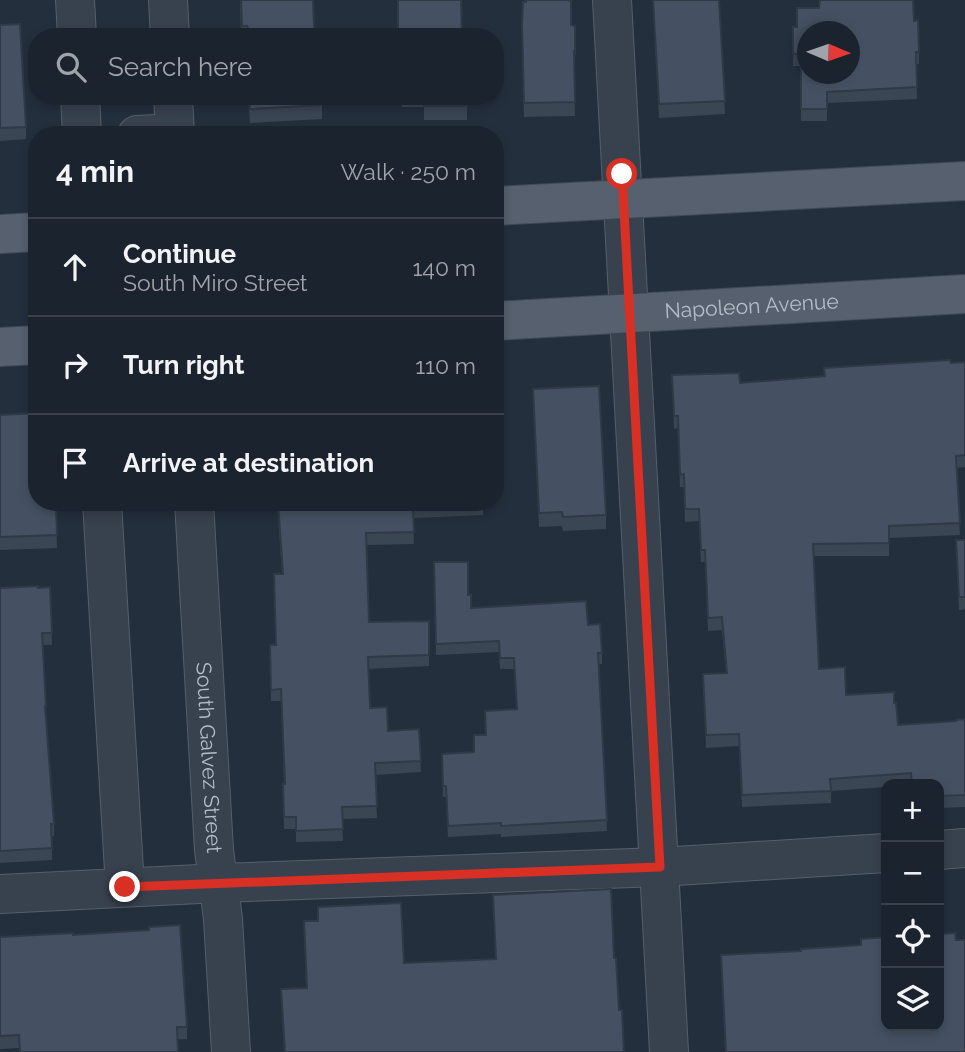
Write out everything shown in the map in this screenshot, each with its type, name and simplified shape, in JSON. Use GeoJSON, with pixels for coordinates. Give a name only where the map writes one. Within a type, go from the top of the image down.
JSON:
{"type":"FeatureCollection","features":[{"type":"Feature","properties":{"kind":"main road"},"geometry":{"type":"LineString","coordinates":[[504,206],[965,181]]}},
{"type":"Feature","properties":{"kind":"main road"},"geometry":{"type":"LineString","coordinates":[[0,233],[28,232]]}},
{"type":"Feature","properties":{"kind":"main road","name":"Napoleon Avenue"},"geometry":{"type":"LineString","coordinates":[[504,320],[965,294]]}},
{"type":"Feature","properties":{"kind":"main road"},"geometry":{"type":"LineString","coordinates":[[0,347],[28,345]]}},
{"type":"Feature","properties":{"kind":"street"},"geometry":{"type":"LineString","coordinates":[[75,0],[77,28]]}},
{"type":"Feature","properties":{"kind":"street"},"geometry":{"type":"LineString","coordinates":[[168,0],[170,28]]}},
{"type":"Feature","properties":{"kind":"street"},"geometry":{"type":"LineString","coordinates":[[612,0],[669,1052]]}},
{"type":"Feature","properties":{"kind":"street"},"geometry":{"type":"LineString","coordinates":[[80,105],[82,126]]}},
{"type":"Feature","properties":{"kind":"street"},"geometry":{"type":"LineString","coordinates":[[103,511],[125,887]]}},
{"type":"Feature","properties":{"kind":"street","name":"South Galvez Street"},"geometry":{"type":"LineString","coordinates":[[195,511],[214,850],[223,919],[231,1052]]}},
{"type":"Feature","properties":{"kind":"street"},"geometry":{"type":"LineString","coordinates":[[944,850],[965,848]]}},
{"type":"Feature","properties":{"kind":"street"},"geometry":{"type":"LineString","coordinates":[[0,894],[660,867],[881,853]]}},
{"type":"Feature","properties":{"kind":"building"},"geometry":{"type":"Polygon","coordinates":[[[241,0],[313,0],[314,28],[242,26],[241,0]]]}},
{"type":"Feature","properties":{"kind":"building"},"geometry":{"type":"Polygon","coordinates":[[[398,0],[461,0],[462,28],[398,28],[398,0]]]}},
{"type":"Feature","properties":{"kind":"building"},"geometry":{"type":"Polygon","coordinates":[[[653,0],[719,0],[725,101],[659,104],[653,0]]]}},
{"type":"Feature","properties":{"kind":"building"},"geometry":{"type":"Polygon","coordinates":[[[820,0],[913,0],[914,21],[918,20],[917,87],[827,92],[827,109],[801,109],[801,84],[860,84],[860,21],[797,21],[797,8],[819,8],[820,0]]]}},
{"type":"Feature","properties":{"kind":"building"},"geometry":{"type":"Polygon","coordinates":[[[571,1],[571,25],[575,26],[575,102],[524,103],[522,25],[523,2],[571,1]]]}},
{"type":"Feature","properties":{"kind":"building"},"geometry":{"type":"Polygon","coordinates":[[[20,24],[26,127],[0,128],[0,25],[20,24]]]}},
{"type":"Feature","properties":{"kind":"building"},"geometry":{"type":"Polygon","coordinates":[[[793,27],[797,27],[797,54],[793,54],[793,27]]]}},
{"type":"Feature","properties":{"kind":"building"},"geometry":{"type":"Polygon","coordinates":[[[250,105],[322,105],[250,109],[250,105]]]}},
{"type":"Feature","properties":{"kind":"building"},"geometry":{"type":"Polygon","coordinates":[[[424,105],[467,105],[467,106],[424,105]]]}},
{"type":"Feature","properties":{"kind":"building"},"geometry":{"type":"Polygon","coordinates":[[[950,360],[951,363],[965,362],[965,455],[956,456],[960,523],[889,526],[889,543],[813,544],[819,669],[845,667],[846,695],[894,692],[898,725],[965,719],[965,795],[944,796],[944,779],[912,779],[911,773],[830,779],[831,791],[742,795],[739,734],[706,735],[703,674],[727,673],[722,617],[708,618],[705,550],[701,550],[699,509],[685,509],[684,474],[680,475],[678,416],[674,416],[672,375],[739,373],[740,383],[825,376],[824,368],[950,360]]]}},
{"type":"Feature","properties":{"kind":"building"},"geometry":{"type":"Polygon","coordinates":[[[599,386],[606,515],[563,517],[562,512],[539,513],[533,389],[599,386]]]}},
{"type":"Feature","properties":{"kind":"building"},"geometry":{"type":"Polygon","coordinates":[[[28,413],[28,511],[56,511],[57,535],[0,537],[0,415],[28,413]]]}},
{"type":"Feature","properties":{"kind":"building"},"geometry":{"type":"Polygon","coordinates":[[[279,511],[413,511],[414,532],[366,533],[369,622],[429,621],[429,655],[368,657],[370,708],[387,707],[388,731],[419,729],[421,761],[375,763],[377,806],[342,807],[343,829],[296,831],[296,817],[284,817],[281,689],[271,690],[270,645],[276,645],[274,574],[283,574],[279,511]]]}},
{"type":"Feature","properties":{"kind":"building"},"geometry":{"type":"Polygon","coordinates":[[[956,540],[965,540],[965,597],[959,597],[956,540]]]}},
{"type":"Feature","properties":{"kind":"building"},"geometry":{"type":"Polygon","coordinates":[[[434,562],[468,562],[468,595],[471,595],[471,608],[586,601],[588,625],[600,624],[602,653],[598,653],[607,820],[448,826],[442,754],[474,752],[474,735],[486,735],[485,711],[517,709],[514,658],[500,658],[499,641],[436,644],[434,562]]]}},
{"type":"Feature","properties":{"kind":"building"},"geometry":{"type":"Polygon","coordinates":[[[50,587],[52,633],[42,633],[54,824],[51,824],[52,848],[0,851],[0,588],[50,587]]]}},
{"type":"Feature","properties":{"kind":"building"},"geometry":{"type":"Polygon","coordinates":[[[611,889],[614,958],[619,1010],[622,1010],[624,1052],[285,1052],[281,989],[307,988],[304,921],[318,921],[318,907],[401,903],[404,963],[496,959],[493,895],[611,889]]]}},
{"type":"Feature","properties":{"kind":"building"},"geometry":{"type":"Polygon","coordinates":[[[180,925],[187,1027],[177,1027],[178,1052],[20,1052],[19,1035],[0,1036],[0,937],[149,930],[149,927],[180,925]]]}},
{"type":"Feature","properties":{"kind":"building"},"geometry":{"type":"Polygon","coordinates":[[[955,933],[956,940],[965,940],[965,1052],[726,1052],[721,955],[861,945],[861,939],[881,937],[881,1031],[944,1031],[944,934],[955,933]]]}},
{"type":"Feature","properties":{"kind":"route"},"geometry":{"type":"LineString","coordinates":[[125,887],[660,867],[622,174]]}}]}
